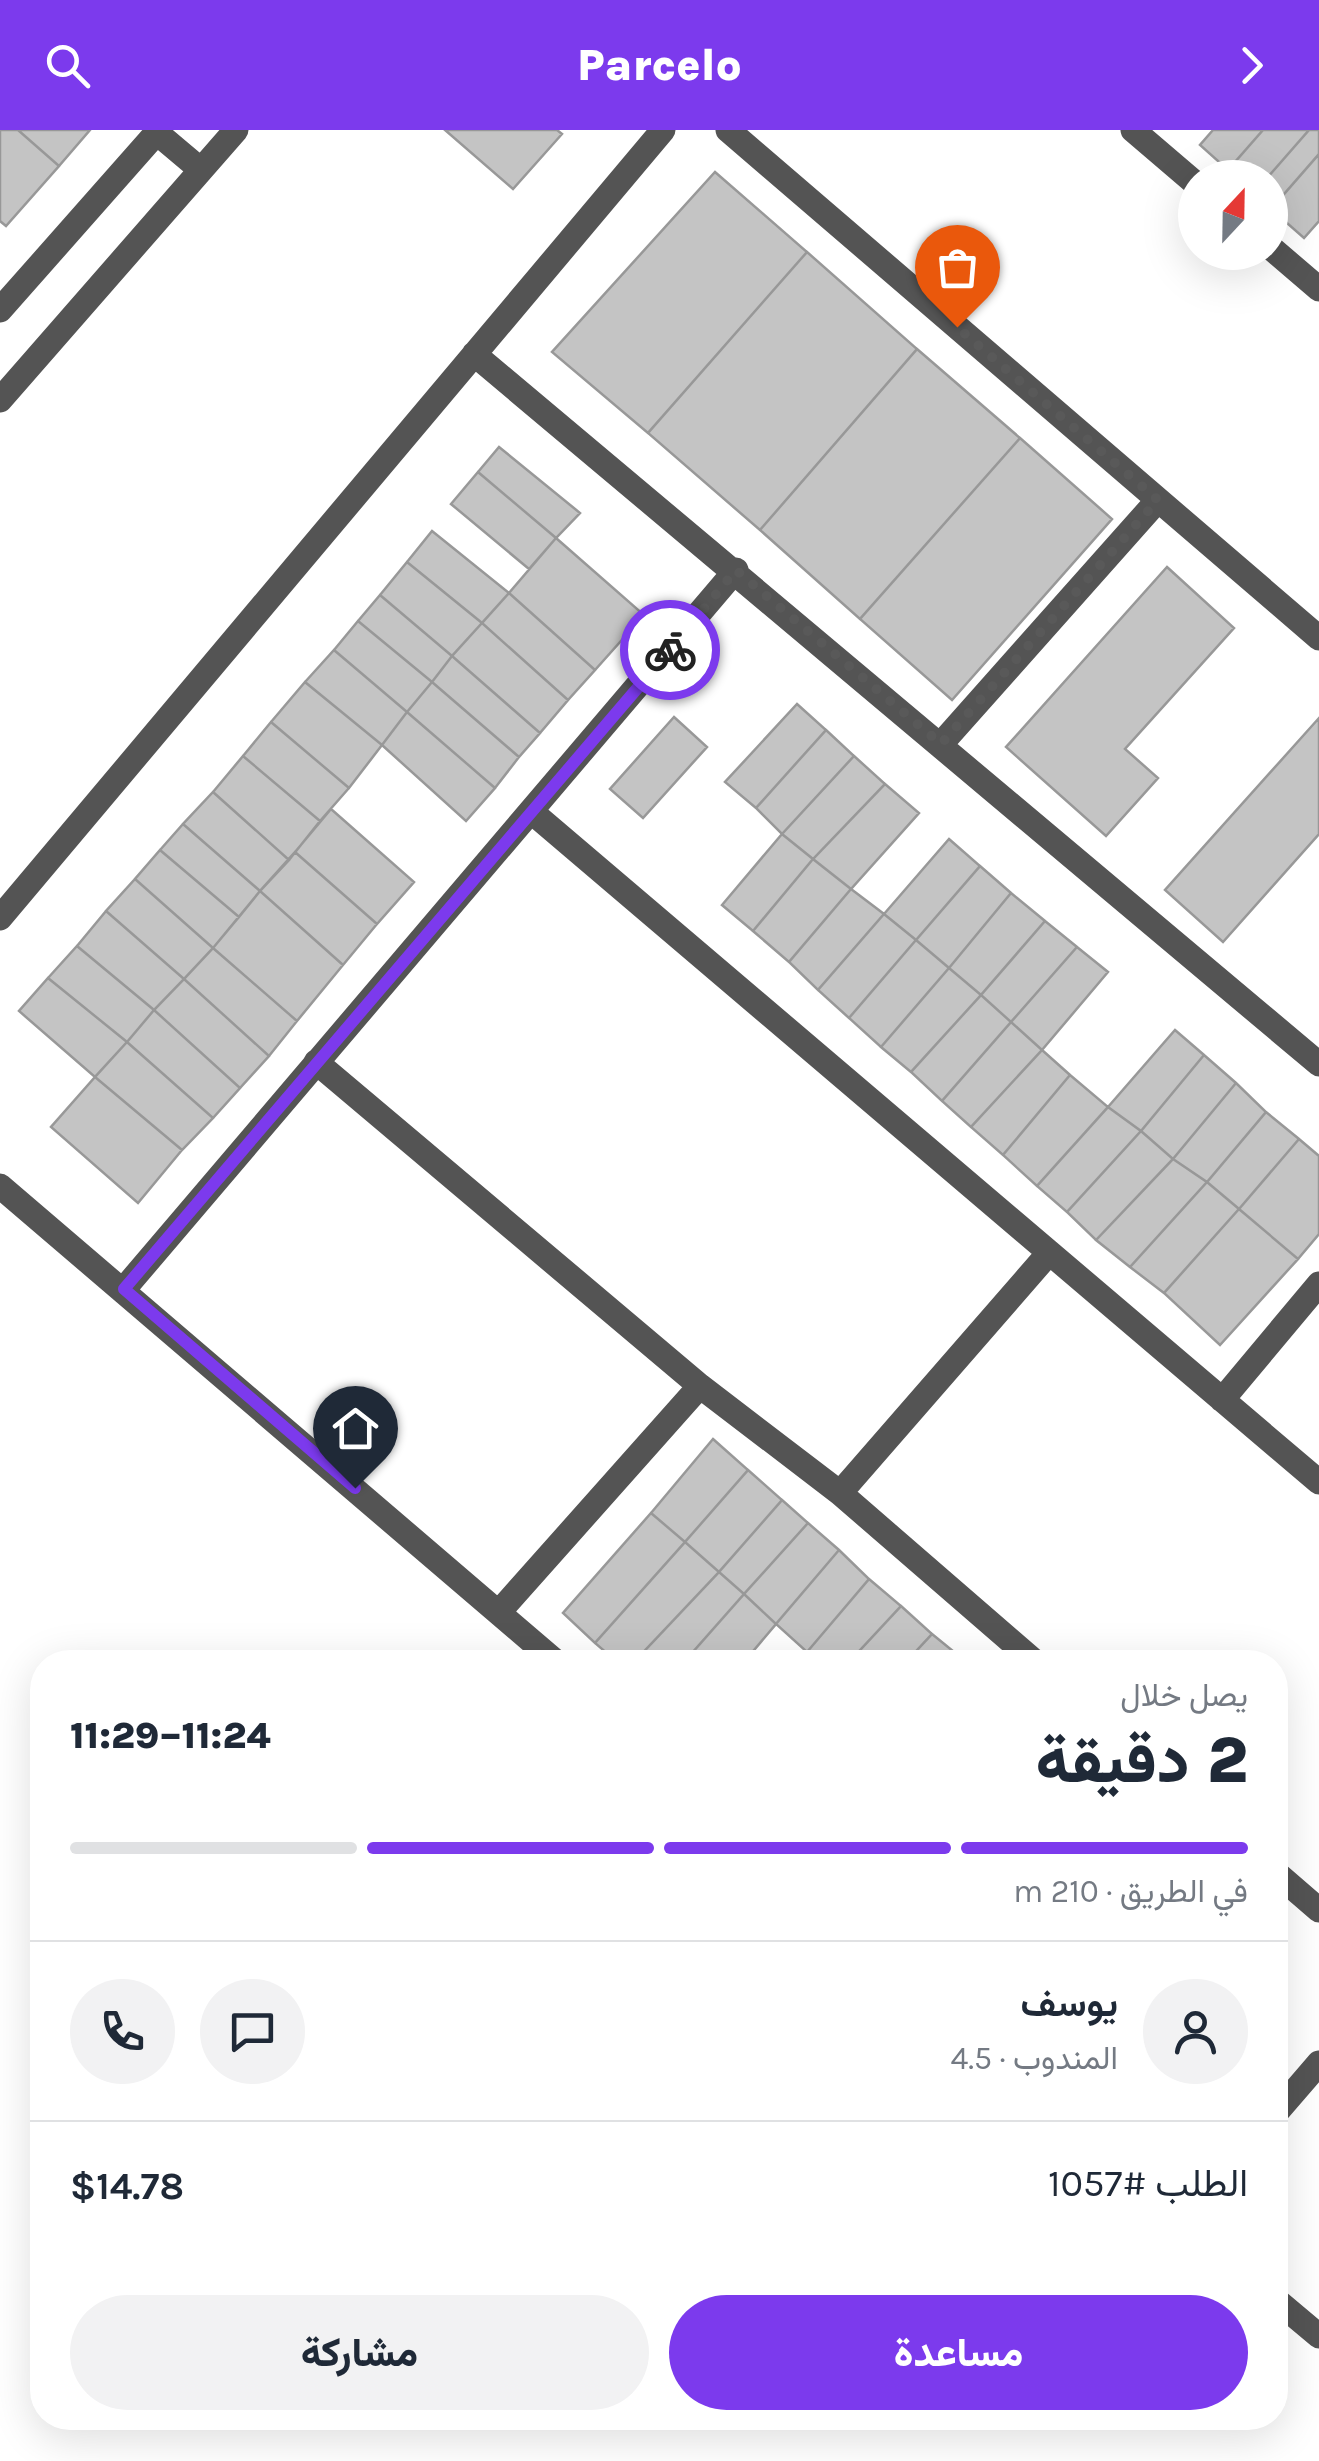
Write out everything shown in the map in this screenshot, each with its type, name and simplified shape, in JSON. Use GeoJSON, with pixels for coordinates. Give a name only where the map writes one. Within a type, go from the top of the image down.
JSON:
{"type":"FeatureCollection","features":[{"type":"Feature","properties":{"kind":"street"},"geometry":{"type":"LineString","coordinates":[[0,400],[236,130]]}},
{"type":"Feature","properties":{"kind":"street"},"geometry":{"type":"LineString","coordinates":[[0,918],[662,130]]}},
{"type":"Feature","properties":{"kind":"street"},"geometry":{"type":"LineString","coordinates":[[728,130],[1319,638]]}},
{"type":"Feature","properties":{"kind":"street"},"geometry":{"type":"LineString","coordinates":[[1133,130],[1178,168]]}},
{"type":"Feature","properties":{"kind":"street"},"geometry":{"type":"LineString","coordinates":[[0,310],[158,131],[201,170]]}},
{"type":"Feature","properties":{"kind":"street"},"geometry":{"type":"LineString","coordinates":[[1288,262],[1319,289]]}},
{"type":"Feature","properties":{"kind":"street"},"geometry":{"type":"LineString","coordinates":[[474,354],[736,570],[1319,1064]]}},
{"type":"Feature","properties":{"kind":"street"},"geometry":{"type":"LineString","coordinates":[[941,744],[1158,500]]}},
{"type":"Feature","properties":{"kind":"street"},"geometry":{"type":"LineString","coordinates":[[124,1289],[736,570]]}},
{"type":"Feature","properties":{"kind":"street"},"geometry":{"type":"LineString","coordinates":[[533,813],[1319,1482]]}},
{"type":"Feature","properties":{"kind":"street"},"geometry":{"type":"LineString","coordinates":[[316,1062],[700,1386],[840,1492],[1021,1650]]}},
{"type":"Feature","properties":{"kind":"street"},"geometry":{"type":"LineString","coordinates":[[0,1186],[542,1650]]}},
{"type":"Feature","properties":{"kind":"street"},"geometry":{"type":"LineString","coordinates":[[840,1492],[1049,1253]]}},
{"type":"Feature","properties":{"kind":"street"},"geometry":{"type":"LineString","coordinates":[[1222,1400],[1319,1284]]}},
{"type":"Feature","properties":{"kind":"street"},"geometry":{"type":"LineString","coordinates":[[499,1612],[700,1386]]}},
{"type":"Feature","properties":{"kind":"street"},"geometry":{"type":"LineString","coordinates":[[1288,1883],[1319,1910]]}},
{"type":"Feature","properties":{"kind":"street"},"geometry":{"type":"LineString","coordinates":[[1288,2099],[1319,2062]]}},
{"type":"Feature","properties":{"kind":"street"},"geometry":{"type":"LineString","coordinates":[[1288,2310],[1319,2336]]}},
{"type":"Feature","properties":{"kind":"building"},"geometry":{"type":"Polygon","coordinates":[[[0,130],[18,130],[59,166],[6,226],[0,221],[0,130]]]}},
{"type":"Feature","properties":{"kind":"building"},"geometry":{"type":"Polygon","coordinates":[[[18,130],[90,130],[59,166],[18,130]]]}},
{"type":"Feature","properties":{"kind":"building"},"geometry":{"type":"Polygon","coordinates":[[[445,130],[557,130],[562,134],[513,189],[445,130]]]}},
{"type":"Feature","properties":{"kind":"building"},"geometry":{"type":"Polygon","coordinates":[[[1213,130],[1263,130],[1237,160],[1217,160],[1200,145],[1213,130]]]}},
{"type":"Feature","properties":{"kind":"building"},"geometry":{"type":"Polygon","coordinates":[[[1263,130],[1309,130],[1283,160],[1237,160],[1263,130]]]}},
{"type":"Feature","properties":{"kind":"building"},"geometry":{"type":"Polygon","coordinates":[[[1309,130],[1319,130],[1319,154],[1288,190],[1288,160],[1283,160],[1309,130]]]}},
{"type":"Feature","properties":{"kind":"building"},"geometry":{"type":"Polygon","coordinates":[[[1319,154],[1319,221],[1304,238],[1288,224],[1288,190],[1319,154]]]}},
{"type":"Feature","properties":{"kind":"building"},"geometry":{"type":"Polygon","coordinates":[[[715,172],[807,252],[648,433],[552,352],[715,172]]]}},
{"type":"Feature","properties":{"kind":"building"},"geometry":{"type":"Polygon","coordinates":[[[807,252],[917,349],[760,530],[648,433],[807,252]]]}},
{"type":"Feature","properties":{"kind":"building"},"geometry":{"type":"Polygon","coordinates":[[[917,349],[1020,438],[860,619],[760,530],[917,349]]]}},
{"type":"Feature","properties":{"kind":"building"},"geometry":{"type":"Polygon","coordinates":[[[1020,438],[1112,519],[952,700],[860,619],[1020,438]]]}},
{"type":"Feature","properties":{"kind":"building"},"geometry":{"type":"Polygon","coordinates":[[[499,447],[580,513],[556,538],[478,472],[499,447]]]}},
{"type":"Feature","properties":{"kind":"building"},"geometry":{"type":"Polygon","coordinates":[[[478,472],[556,538],[529,569],[451,504],[478,472]]]}},
{"type":"Feature","properties":{"kind":"building"},"geometry":{"type":"Polygon","coordinates":[[[432,531],[509,593],[482,623],[407,562],[432,531]]]}},
{"type":"Feature","properties":{"kind":"building"},"geometry":{"type":"Polygon","coordinates":[[[556,538],[644,615],[595,670],[509,593],[556,538]]]}},
{"type":"Feature","properties":{"kind":"building"},"geometry":{"type":"Polygon","coordinates":[[[407,562],[482,623],[452,656],[380,595],[407,562]]]}},
{"type":"Feature","properties":{"kind":"building"},"geometry":{"type":"Polygon","coordinates":[[[1167,567],[1234,628],[1125,749],[1158,778],[1106,836],[1006,747],[1167,567]]]}},
{"type":"Feature","properties":{"kind":"building"},"geometry":{"type":"Polygon","coordinates":[[[509,593],[595,670],[568,700],[482,623],[509,593]]]}},
{"type":"Feature","properties":{"kind":"building"},"geometry":{"type":"Polygon","coordinates":[[[380,595],[452,656],[432,682],[358,621],[380,595]]]}},
{"type":"Feature","properties":{"kind":"building"},"geometry":{"type":"Polygon","coordinates":[[[358,621],[432,682],[407,712],[334,650],[358,621]]]}},
{"type":"Feature","properties":{"kind":"building"},"geometry":{"type":"Polygon","coordinates":[[[482,623],[568,700],[540,733],[452,656],[482,623]]]}},
{"type":"Feature","properties":{"kind":"building"},"geometry":{"type":"Polygon","coordinates":[[[334,650],[407,712],[382,745],[305,682],[334,650]]]}},
{"type":"Feature","properties":{"kind":"building"},"geometry":{"type":"Polygon","coordinates":[[[452,656],[540,733],[519,757],[432,682],[452,656]]]}},
{"type":"Feature","properties":{"kind":"building"},"geometry":{"type":"Polygon","coordinates":[[[305,682],[382,745],[349,788],[271,722],[305,682]]]}},
{"type":"Feature","properties":{"kind":"building"},"geometry":{"type":"Polygon","coordinates":[[[432,682],[519,757],[495,788],[407,712],[432,682]]]}},
{"type":"Feature","properties":{"kind":"building"},"geometry":{"type":"Polygon","coordinates":[[[797,704],[826,730],[756,808],[725,782],[797,704]]]}},
{"type":"Feature","properties":{"kind":"building"},"geometry":{"type":"Polygon","coordinates":[[[407,712],[495,788],[466,821],[382,745],[407,712]]]}},
{"type":"Feature","properties":{"kind":"building"},"geometry":{"type":"Polygon","coordinates":[[[674,717],[707,747],[643,818],[610,789],[674,717]]]}},
{"type":"Feature","properties":{"kind":"building"},"geometry":{"type":"Polygon","coordinates":[[[1319,718],[1319,834],[1223,942],[1165,890],[1319,718]]]}},
{"type":"Feature","properties":{"kind":"building"},"geometry":{"type":"Polygon","coordinates":[[[271,722],[349,788],[320,821],[243,756],[271,722]]]}},
{"type":"Feature","properties":{"kind":"building"},"geometry":{"type":"Polygon","coordinates":[[[826,730],[854,756],[782,834],[756,808],[826,730]]]}},
{"type":"Feature","properties":{"kind":"building"},"geometry":{"type":"Polygon","coordinates":[[[243,756],[320,821],[289,860],[213,792],[243,756]]]}},
{"type":"Feature","properties":{"kind":"building"},"geometry":{"type":"Polygon","coordinates":[[[854,756],[885,784],[813,859],[782,834],[854,756]]]}},
{"type":"Feature","properties":{"kind":"building"},"geometry":{"type":"Polygon","coordinates":[[[885,784],[919,813],[851,889],[813,859],[885,784]]]}},
{"type":"Feature","properties":{"kind":"building"},"geometry":{"type":"Polygon","coordinates":[[[213,792],[289,860],[260,891],[183,824],[213,792]]]}},
{"type":"Feature","properties":{"kind":"building"},"geometry":{"type":"Polygon","coordinates":[[[331,809],[414,882],[377,924],[295,852],[331,809]]]}},
{"type":"Feature","properties":{"kind":"building"},"geometry":{"type":"Polygon","coordinates":[[[183,824],[260,891],[239,917],[160,850],[183,824]]]}},
{"type":"Feature","properties":{"kind":"building"},"geometry":{"type":"Polygon","coordinates":[[[782,834],[813,859],[753,931],[722,905],[782,834]]]}},
{"type":"Feature","properties":{"kind":"building"},"geometry":{"type":"Polygon","coordinates":[[[949,839],[980,866],[916,940],[884,914],[949,839]]]}},
{"type":"Feature","properties":{"kind":"building"},"geometry":{"type":"Polygon","coordinates":[[[160,850],[239,917],[213,948],[135,879],[160,850]]]}},
{"type":"Feature","properties":{"kind":"building"},"geometry":{"type":"Polygon","coordinates":[[[295,852],[377,924],[343,965],[260,891],[295,852]]]}},
{"type":"Feature","properties":{"kind":"building"},"geometry":{"type":"Polygon","coordinates":[[[813,859],[851,889],[789,962],[753,931],[813,859]]]}},
{"type":"Feature","properties":{"kind":"building"},"geometry":{"type":"Polygon","coordinates":[[[980,866],[1011,893],[949,968],[916,940],[980,866]]]}},
{"type":"Feature","properties":{"kind":"building"},"geometry":{"type":"Polygon","coordinates":[[[135,879],[213,948],[184,979],[106,911],[135,879]]]}},
{"type":"Feature","properties":{"kind":"building"},"geometry":{"type":"Polygon","coordinates":[[[851,889],[884,914],[818,990],[789,962],[851,889]]]}},
{"type":"Feature","properties":{"kind":"building"},"geometry":{"type":"Polygon","coordinates":[[[260,891],[343,965],[297,1021],[213,948],[260,891]]]}},
{"type":"Feature","properties":{"kind":"building"},"geometry":{"type":"Polygon","coordinates":[[[1011,893],[1045,921],[981,995],[949,968],[1011,893]]]}},
{"type":"Feature","properties":{"kind":"building"},"geometry":{"type":"Polygon","coordinates":[[[106,911],[184,979],[154,1010],[77,946],[106,911]]]}},
{"type":"Feature","properties":{"kind":"building"},"geometry":{"type":"Polygon","coordinates":[[[884,914],[916,940],[849,1018],[818,990],[884,914]]]}},
{"type":"Feature","properties":{"kind":"building"},"geometry":{"type":"Polygon","coordinates":[[[1045,921],[1077,947],[1011,1022],[981,995],[1045,921]]]}},
{"type":"Feature","properties":{"kind":"building"},"geometry":{"type":"Polygon","coordinates":[[[916,940],[949,968],[881,1047],[849,1018],[916,940]]]}},
{"type":"Feature","properties":{"kind":"building"},"geometry":{"type":"Polygon","coordinates":[[[77,946],[154,1010],[127,1042],[48,978],[77,946]]]}},
{"type":"Feature","properties":{"kind":"building"},"geometry":{"type":"Polygon","coordinates":[[[1077,947],[1108,972],[1042,1050],[1011,1022],[1077,947]]]}},
{"type":"Feature","properties":{"kind":"building"},"geometry":{"type":"Polygon","coordinates":[[[213,948],[297,1021],[269,1056],[184,979],[213,948]]]}},
{"type":"Feature","properties":{"kind":"building"},"geometry":{"type":"Polygon","coordinates":[[[949,968],[981,995],[911,1072],[881,1047],[949,968]]]}},
{"type":"Feature","properties":{"kind":"building"},"geometry":{"type":"Polygon","coordinates":[[[48,978],[127,1042],[95,1077],[19,1011],[48,978]]]}},
{"type":"Feature","properties":{"kind":"building"},"geometry":{"type":"Polygon","coordinates":[[[184,979],[269,1056],[240,1088],[154,1010],[184,979]]]}},
{"type":"Feature","properties":{"kind":"building"},"geometry":{"type":"Polygon","coordinates":[[[981,995],[1011,1022],[942,1101],[911,1072],[981,995]]]}},
{"type":"Feature","properties":{"kind":"building"},"geometry":{"type":"Polygon","coordinates":[[[154,1010],[240,1088],[213,1118],[127,1042],[154,1010]]]}},
{"type":"Feature","properties":{"kind":"building"},"geometry":{"type":"Polygon","coordinates":[[[1011,1022],[1042,1050],[971,1127],[942,1101],[1011,1022]]]}},
{"type":"Feature","properties":{"kind":"building"},"geometry":{"type":"Polygon","coordinates":[[[1175,1030],[1204,1055],[1141,1131],[1108,1107],[1175,1030]]]}},
{"type":"Feature","properties":{"kind":"building"},"geometry":{"type":"Polygon","coordinates":[[[127,1042],[213,1118],[182,1150],[95,1077],[127,1042]]]}},
{"type":"Feature","properties":{"kind":"building"},"geometry":{"type":"Polygon","coordinates":[[[1042,1050],[1070,1075],[1003,1155],[971,1127],[1042,1050]]]}},
{"type":"Feature","properties":{"kind":"building"},"geometry":{"type":"Polygon","coordinates":[[[1204,1055],[1236,1083],[1173,1159],[1141,1131],[1204,1055]]]}},
{"type":"Feature","properties":{"kind":"building"},"geometry":{"type":"Polygon","coordinates":[[[1070,1075],[1108,1107],[1037,1186],[1003,1155],[1070,1075]]]}},
{"type":"Feature","properties":{"kind":"building"},"geometry":{"type":"Polygon","coordinates":[[[95,1077],[182,1150],[138,1203],[51,1127],[95,1077]]]}},
{"type":"Feature","properties":{"kind":"building"},"geometry":{"type":"Polygon","coordinates":[[[1236,1083],[1266,1112],[1207,1182],[1173,1159],[1236,1083]]]}},
{"type":"Feature","properties":{"kind":"building"},"geometry":{"type":"Polygon","coordinates":[[[1108,1107],[1141,1131],[1067,1212],[1037,1186],[1108,1107]]]}},
{"type":"Feature","properties":{"kind":"building"},"geometry":{"type":"Polygon","coordinates":[[[1266,1112],[1299,1139],[1239,1209],[1207,1182],[1266,1112]]]}},
{"type":"Feature","properties":{"kind":"building"},"geometry":{"type":"Polygon","coordinates":[[[1141,1131],[1173,1159],[1096,1240],[1067,1212],[1141,1131]]]}},
{"type":"Feature","properties":{"kind":"building"},"geometry":{"type":"Polygon","coordinates":[[[1299,1139],[1319,1156],[1319,1234],[1298,1259],[1239,1209],[1299,1139]]]}},
{"type":"Feature","properties":{"kind":"building"},"geometry":{"type":"Polygon","coordinates":[[[1173,1159],[1207,1182],[1130,1267],[1096,1240],[1173,1159]]]}},
{"type":"Feature","properties":{"kind":"building"},"geometry":{"type":"Polygon","coordinates":[[[1207,1182],[1239,1209],[1164,1293],[1130,1267],[1207,1182]]]}},
{"type":"Feature","properties":{"kind":"building"},"geometry":{"type":"Polygon","coordinates":[[[1239,1209],[1298,1259],[1220,1345],[1164,1293],[1239,1209]]]}},
{"type":"Feature","properties":{"kind":"building"},"geometry":{"type":"Polygon","coordinates":[[[713,1439],[748,1470],[685,1542],[651,1513],[713,1439]]]}},
{"type":"Feature","properties":{"kind":"building"},"geometry":{"type":"Polygon","coordinates":[[[748,1470],[782,1500],[719,1572],[685,1542],[748,1470]]]}},
{"type":"Feature","properties":{"kind":"building"},"geometry":{"type":"Polygon","coordinates":[[[782,1500],[808,1523],[744,1594],[719,1572],[782,1500]]]}},
{"type":"Feature","properties":{"kind":"building"},"geometry":{"type":"Polygon","coordinates":[[[651,1513],[685,1542],[595,1643],[563,1613],[651,1513]]]}},
{"type":"Feature","properties":{"kind":"building"},"geometry":{"type":"Polygon","coordinates":[[[808,1523],[839,1550],[776,1624],[744,1594],[808,1523]]]}},
{"type":"Feature","properties":{"kind":"building"},"geometry":{"type":"Polygon","coordinates":[[[685,1542],[719,1572],[645,1650],[603,1650],[595,1643],[685,1542]]]}},
{"type":"Feature","properties":{"kind":"building"},"geometry":{"type":"Polygon","coordinates":[[[839,1550],[869,1579],[809,1650],[776,1624],[839,1550]]]}},
{"type":"Feature","properties":{"kind":"building"},"geometry":{"type":"Polygon","coordinates":[[[719,1572],[744,1594],[695,1650],[645,1650],[719,1572]]]}},
{"type":"Feature","properties":{"kind":"building"},"geometry":{"type":"Polygon","coordinates":[[[869,1579],[901,1606],[860,1650],[809,1650],[869,1579]]]}},
{"type":"Feature","properties":{"kind":"building"},"geometry":{"type":"Polygon","coordinates":[[[744,1594],[776,1624],[754,1650],[695,1650],[744,1594]]]}},
{"type":"Feature","properties":{"kind":"building"},"geometry":{"type":"Polygon","coordinates":[[[901,1606],[932,1634],[917,1650],[860,1650],[901,1606]]]}},
{"type":"Feature","properties":{"kind":"building"},"geometry":{"type":"Polygon","coordinates":[[[932,1634],[952,1650],[917,1650],[932,1634]]]}},
{"type":"Feature","properties":{"kind":"way so far"},"geometry":{"type":"LineString","coordinates":[[670,650],[736,570],[941,744],[1158,500],[957,327]]}},
{"type":"Feature","properties":{"kind":"route"},"geometry":{"type":"LineString","coordinates":[[355,1488],[124,1289],[670,650]]}}]}
